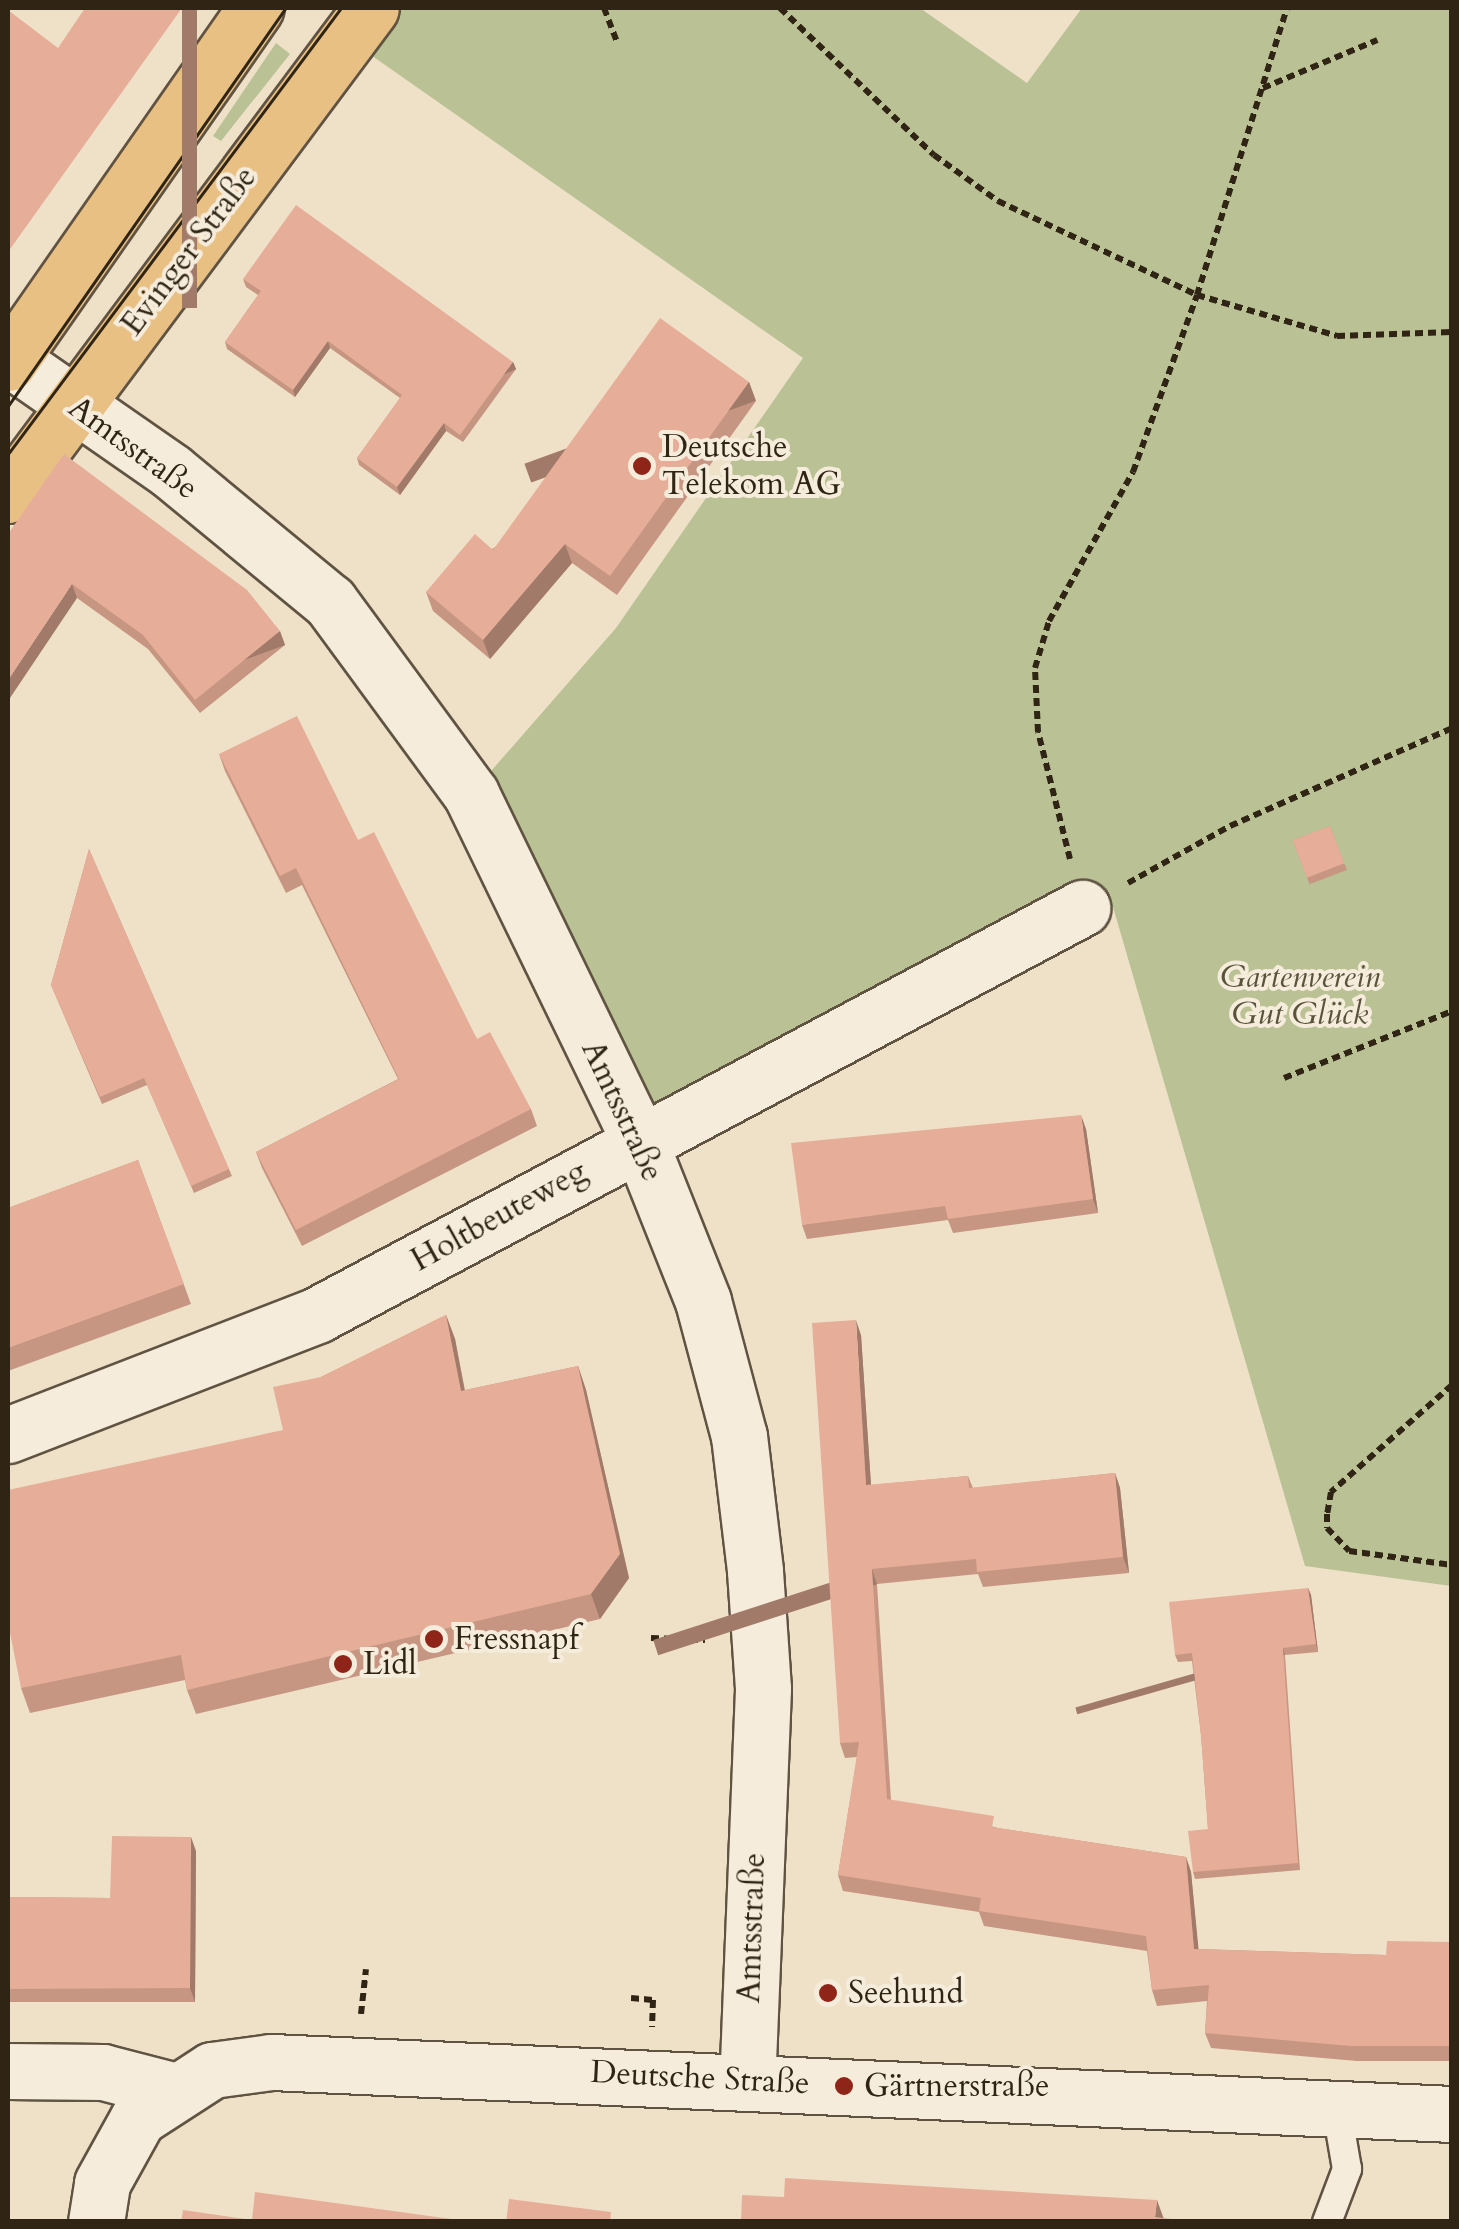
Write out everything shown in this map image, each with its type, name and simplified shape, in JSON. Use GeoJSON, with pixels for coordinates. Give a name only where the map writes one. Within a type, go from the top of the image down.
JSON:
{"type":"FeatureCollection","features":[{"type":"Feature","properties":{"kind":"main road"},"geometry":{"type":"LineString","coordinates":[[9,361],[256,8]]}},
{"type":"Feature","properties":{"kind":"main road","name":"Evinger Straße"},"geometry":{"type":"LineString","coordinates":[[8,496],[372,8]]}},
{"type":"Feature","properties":{"kind":"street","name":"Amtsstraße"},"geometry":{"type":"LineString","coordinates":[[9,361],[171,472],[330,602],[471,794],[638,1140],[703,1301],[739,1436],[755,1571],[763,1690],[747,2080]]}},
{"type":"Feature","properties":{"kind":"street","name":"Holtbeuteweg"},"geometry":{"type":"LineString","coordinates":[[8,1434],[317,1315],[638,1140],[1082,908]]}},
{"type":"Feature","properties":{"kind":"street","name":"Deutsche Straße"},"geometry":{"type":"LineString","coordinates":[[96,2222],[117,2145],[172,2090],[212,2070],[271,2062],[1452,2114]]}},
{"type":"Feature","properties":{"kind":"street"},"geometry":{"type":"LineString","coordinates":[[8,2071],[102,2072],[172,2090]]}},
{"type":"Feature","properties":{"kind":"lane"},"geometry":{"type":"LineString","coordinates":[[1327,2222],[1347,2168],[1337,2111]]}},
{"type":"Feature","properties":{"kind":"path"},"geometry":{"type":"LineString","coordinates":[[604,8],[616,42]]}},
{"type":"Feature","properties":{"kind":"path"},"geometry":{"type":"LineString","coordinates":[[780,8],[934,155],[998,201],[1197,295],[1337,336],[1452,332]]}},
{"type":"Feature","properties":{"kind":"path"},"geometry":{"type":"LineString","coordinates":[[1287,8],[1197,295],[1134,472],[1049,621],[1035,668],[1038,732],[1082,908],[1230,826],[1452,728]]}},
{"type":"Feature","properties":{"kind":"path"},"geometry":{"type":"LineString","coordinates":[[1262,89],[1377,40]]}},
{"type":"Feature","properties":{"kind":"path"},"geometry":{"type":"LineString","coordinates":[[1284,1078],[1452,1011]]}},
{"type":"Feature","properties":{"kind":"path"},"geometry":{"type":"LineString","coordinates":[[1452,1385],[1331,1492],[1327,1514],[1336,1542],[1368,1558],[1452,1565]]}},
{"type":"Feature","properties":{"kind":"path"},"geometry":{"type":"LineString","coordinates":[[361,2020],[366,1969]]}},
{"type":"Feature","properties":{"kind":"path"},"geometry":{"type":"LineString","coordinates":[[631,1998],[653,2000],[652,2014]]}},
{"type":"Feature","properties":{"kind":"green space","name":"Gartenverein Gut Glück"},"geometry":{"type":"Polygon","coordinates":[[[400,8],[920,8],[1027,83],[1082,8],[1451,8],[1451,1586],[1305,1566],[1113,907],[1082,908],[639,1140],[471,794],[616,628],[803,358],[368,53],[400,8]]]}},
{"type":"Feature","properties":{"kind":"green space"},"geometry":{"type":"Polygon","coordinates":[[[276,43],[290,54],[221,141],[213,136],[276,43]]]}},
{"type":"Feature","properties":{"kind":"building"},"geometry":{"type":"Polygon","coordinates":[[[85,8],[182,8],[8,252],[8,10],[58,48],[85,8]]]}},
{"type":"Feature","properties":{"kind":"building"},"geometry":{"type":"Polygon","coordinates":[[[296,205],[513,362],[460,435],[444,423],[397,487],[357,458],[402,395],[328,341],[293,390],[225,342],[261,291],[243,279],[296,205]]]}},
{"type":"Feature","properties":{"kind":"building","name":"Deutsche Telekom AG"},"geometry":{"type":"Polygon","coordinates":[[[660,318],[749,382],[610,576],[565,544],[483,640],[426,592],[475,534],[493,550],[660,318]]]}},
{"type":"Feature","properties":{"kind":"building"},"geometry":{"type":"Polygon","coordinates":[[[64,454],[247,590],[280,631],[195,700],[143,635],[72,584],[8,680],[8,534],[64,454]]]}},
{"type":"Feature","properties":{"kind":"building"},"geometry":{"type":"Polygon","coordinates":[[[297,716],[358,840],[374,832],[477,1039],[490,1032],[531,1109],[296,1230],[256,1152],[399,1079],[296,868],[280,876],[219,754],[297,716]]]}},
{"type":"Feature","properties":{"kind":"building"},"geometry":{"type":"Polygon","coordinates":[[[1330,826],[1344,863],[1307,878],[1293,840],[1330,826]]]}},
{"type":"Feature","properties":{"kind":"building"},"geometry":{"type":"Polygon","coordinates":[[[89,849],[229,1169],[191,1186],[144,1078],[100,1097],[51,985],[89,849]]]}},
{"type":"Feature","properties":{"kind":"building"},"geometry":{"type":"Polygon","coordinates":[[[1081,1115],[1093,1199],[948,1219],[945,1206],[802,1225],[791,1143],[1081,1115]]]}},
{"type":"Feature","properties":{"kind":"building"},"geometry":{"type":"Polygon","coordinates":[[[138,1160],[184,1284],[8,1348],[8,1208],[138,1160]]]}},
{"type":"Feature","properties":{"kind":"building"},"geometry":{"type":"Polygon","coordinates":[[[446,1315],[461,1391],[578,1366],[620,1554],[591,1594],[187,1690],[181,1655],[21,1688],[8,1623],[8,1490],[283,1430],[273,1387],[321,1377],[446,1315]]]}},
{"type":"Feature","properties":{"kind":"building"},"geometry":{"type":"Polygon","coordinates":[[[856,1320],[866,1485],[968,1476],[969,1488],[1115,1473],[1123,1557],[977,1572],[976,1559],[872,1569],[887,1799],[994,1816],[992,1827],[1186,1857],[1194,1949],[1386,1955],[1387,1941],[1452,1942],[1452,2046],[1351,2046],[1205,2033],[1209,1985],[1152,1990],[1146,1936],[979,1911],[981,1898],[838,1875],[859,1742],[840,1743],[812,1323],[856,1320]]]}},
{"type":"Feature","properties":{"kind":"building"},"geometry":{"type":"Polygon","coordinates":[[[1308,1588],[1316,1644],[1283,1648],[1298,1863],[1193,1872],[1188,1831],[1208,1829],[1201,1735],[1192,1653],[1175,1655],[1169,1602],[1308,1588]]]}},
{"type":"Feature","properties":{"kind":"building"},"geometry":{"type":"Polygon","coordinates":[[[112,1836],[191,1837],[190,1988],[8,1989],[8,1897],[110,1898],[112,1836]]]}},
{"type":"Feature","properties":{"kind":"building"},"geometry":{"type":"Polygon","coordinates":[[[785,2178],[1157,2200],[1155,2217],[1197,2222],[741,2222],[742,2195],[784,2197],[785,2178]]]}},
{"type":"Feature","properties":{"kind":"building"},"geometry":{"type":"Polygon","coordinates":[[[255,2192],[473,2222],[181,2222],[183,2210],[252,2220],[255,2192]]]}},
{"type":"Feature","properties":{"kind":"building"},"geometry":{"type":"Polygon","coordinates":[[[509,2199],[611,2212],[610,2222],[506,2222],[509,2199]]]}},
{"type":"Feature","properties":{"kind":"tram line"},"geometry":{"type":"LineString","coordinates":[[8,406],[286,8]]}},
{"type":"Feature","properties":{"kind":"tram line"},"geometry":{"type":"LineString","coordinates":[[8,454],[341,8]]}},
{"type":"Feature","properties":{"kind":"place","name":"Deutsche Telekom AG"},"geometry":{"type":"Point","coordinates":[642,466]}},
{"type":"Feature","properties":{"kind":"place","name":"Fressnapf"},"geometry":{"type":"Point","coordinates":[434,1639]}},
{"type":"Feature","properties":{"kind":"place","name":"Lidl"},"geometry":{"type":"Point","coordinates":[343,1664]}},
{"type":"Feature","properties":{"kind":"place","name":"Seehund"},"geometry":{"type":"Point","coordinates":[828,1993]}},
{"type":"Feature","properties":{"kind":"place","name":"Gärtnerstraße"},"geometry":{"type":"Point","coordinates":[844,2086]}}]}
